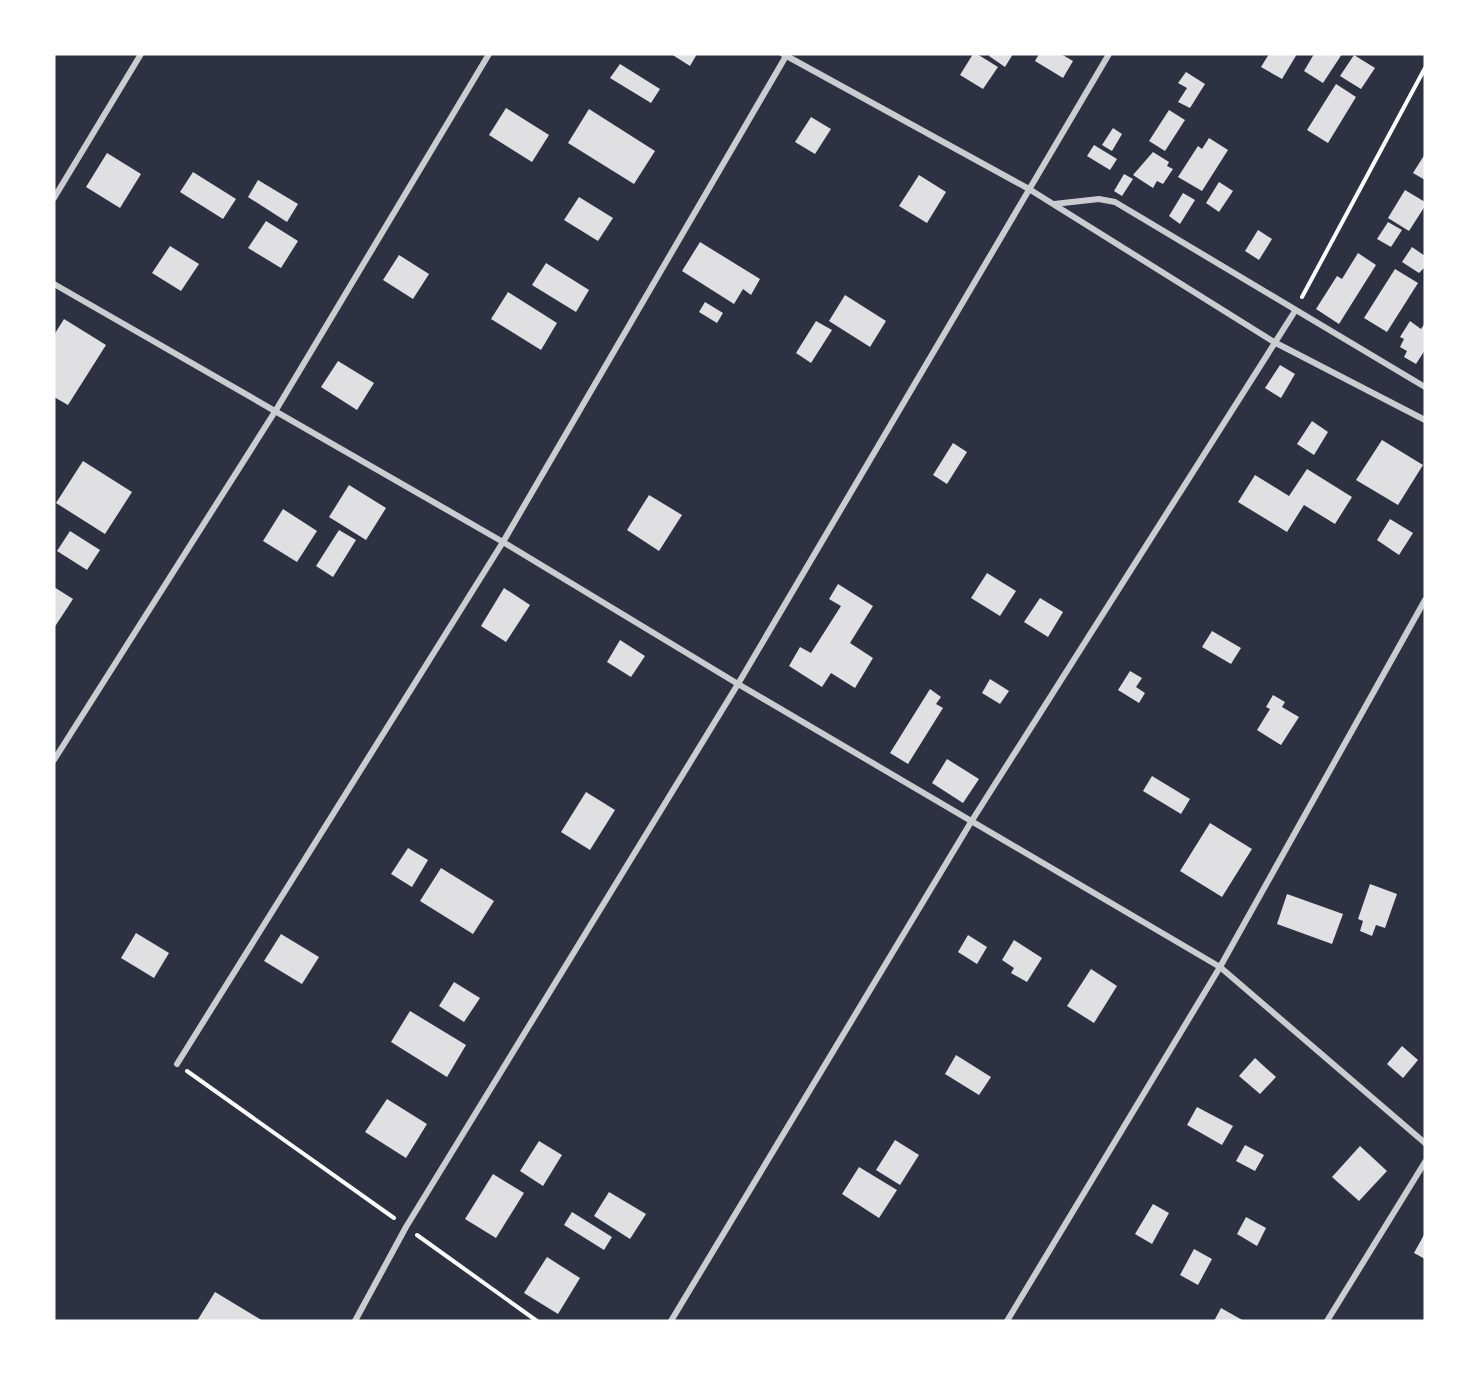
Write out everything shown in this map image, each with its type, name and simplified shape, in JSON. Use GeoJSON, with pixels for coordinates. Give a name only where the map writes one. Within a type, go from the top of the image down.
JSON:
{"type":"FeatureCollection","features":[{"type":"Feature","properties":{"kind":"street"},"geometry":{"type":"LineString","coordinates":[[54,198],[141,54]]}},
{"type":"Feature","properties":{"kind":"street"},"geometry":{"type":"LineString","coordinates":[[54,760],[276,410],[489,54]]}},
{"type":"Feature","properties":{"kind":"street"},"geometry":{"type":"LineString","coordinates":[[356,1321],[406,1227],[738,684],[1108,54]]}},
{"type":"Feature","properties":{"kind":"street"},"geometry":{"type":"LineString","coordinates":[[177,1064],[503,542],[784,55],[1029,189],[1274,342],[1425,420]]}},
{"type":"Feature","properties":{"kind":"street"},"geometry":{"type":"LineString","coordinates":[[1054,204],[1099,198],[1115,202],[1425,387]]}},
{"type":"Feature","properties":{"kind":"street"},"geometry":{"type":"LineString","coordinates":[[54,284],[503,542],[738,684],[1220,967],[1425,1143]]}},
{"type":"Feature","properties":{"kind":"street"},"geometry":{"type":"LineString","coordinates":[[670,1321],[971,822],[1295,311]]}},
{"type":"Feature","properties":{"kind":"street"},"geometry":{"type":"LineString","coordinates":[[1007,1321],[1220,967],[1425,600]]}},
{"type":"Feature","properties":{"kind":"street"},"geometry":{"type":"LineString","coordinates":[[1327,1321],[1425,1162]]}},
{"type":"Feature","properties":{"kind":"path"},"geometry":{"type":"LineString","coordinates":[[1295,311],[1425,68]]}},
{"type":"Feature","properties":{"kind":"path"},"geometry":{"type":"LineString","coordinates":[[177,1064],[537,1321]]}},
{"type":"Feature","properties":{"kind":"building"},"geometry":{"type":"Polygon","coordinates":[[[671,54],[697,54],[690,66],[671,54]]]}},
{"type":"Feature","properties":{"kind":"building"},"geometry":{"type":"Polygon","coordinates":[[[973,54],[977,54],[998,67],[983,89],[960,75],[973,54]]]}},
{"type":"Feature","properties":{"kind":"building"},"geometry":{"type":"Polygon","coordinates":[[[990,54],[1013,54],[1005,67],[989,56],[990,54]]]}},
{"type":"Feature","properties":{"kind":"building"},"geometry":{"type":"Polygon","coordinates":[[[1039,54],[1061,54],[1073,61],[1063,78],[1035,61],[1039,54]]]}},
{"type":"Feature","properties":{"kind":"building"},"geometry":{"type":"Polygon","coordinates":[[[1269,54],[1297,54],[1282,79],[1261,67],[1269,54]]]}},
{"type":"Feature","properties":{"kind":"building"},"geometry":{"type":"Polygon","coordinates":[[[1314,54],[1342,54],[1323,83],[1304,71],[1314,54]]]}},
{"type":"Feature","properties":{"kind":"building"},"geometry":{"type":"Polygon","coordinates":[[[1354,55],[1375,68],[1361,89],[1340,76],[1354,55]]]}},
{"type":"Feature","properties":{"kind":"building"},"geometry":{"type":"Polygon","coordinates":[[[620,64],[660,89],[651,103],[610,78],[620,64]]]}},
{"type":"Feature","properties":{"kind":"building"},"geometry":{"type":"Polygon","coordinates":[[[1186,72],[1205,84],[1190,108],[1178,102],[1187,88],[1178,83],[1186,72]]]}},
{"type":"Feature","properties":{"kind":"building"},"geometry":{"type":"Polygon","coordinates":[[[1336,84],[1356,97],[1328,143],[1307,130],[1336,84]]]}},
{"type":"Feature","properties":{"kind":"building"},"geometry":{"type":"Polygon","coordinates":[[[506,108],[549,135],[532,162],[489,135],[506,108]]]}},
{"type":"Feature","properties":{"kind":"building"},"geometry":{"type":"Polygon","coordinates":[[[589,109],[655,151],[634,184],[568,143],[589,109]]]}},
{"type":"Feature","properties":{"kind":"building"},"geometry":{"type":"Polygon","coordinates":[[[1169,110],[1185,120],[1165,151],[1149,141],[1169,110]]]}},
{"type":"Feature","properties":{"kind":"building"},"geometry":{"type":"Polygon","coordinates":[[[811,117],[831,129],[815,154],[795,142],[811,117]]]}},
{"type":"Feature","properties":{"kind":"building"},"geometry":{"type":"Polygon","coordinates":[[[1113,128],[1122,134],[1112,151],[1102,145],[1113,128]]]}},
{"type":"Feature","properties":{"kind":"building"},"geometry":{"type":"Polygon","coordinates":[[[1209,138],[1228,150],[1202,191],[1178,177],[1198,146],[1202,149],[1209,138]]]}},
{"type":"Feature","properties":{"kind":"building"},"geometry":{"type":"Polygon","coordinates":[[[1094,145],[1117,159],[1110,170],[1087,156],[1094,145]]]}},
{"type":"Feature","properties":{"kind":"building"},"geometry":{"type":"Polygon","coordinates":[[[1153,152],[1169,162],[1167,166],[1173,169],[1163,184],[1157,181],[1153,188],[1133,175],[1153,152]]]}},
{"type":"Feature","properties":{"kind":"building"},"geometry":{"type":"Polygon","coordinates":[[[107,153],[141,174],[120,208],[86,187],[107,153]]]}},
{"type":"Feature","properties":{"kind":"building"},"geometry":{"type":"Polygon","coordinates":[[[1425,154],[1425,180],[1413,173],[1425,154]]]}},
{"type":"Feature","properties":{"kind":"building"},"geometry":{"type":"Polygon","coordinates":[[[193,172],[236,199],[223,219],[180,192],[193,172]]]}},
{"type":"Feature","properties":{"kind":"building"},"geometry":{"type":"Polygon","coordinates":[[[1124,174],[1133,179],[1122,196],[1114,191],[1124,174]]]}},
{"type":"Feature","properties":{"kind":"building"},"geometry":{"type":"Polygon","coordinates":[[[919,175],[946,192],[927,223],[899,206],[919,175]]]}},
{"type":"Feature","properties":{"kind":"building"},"geometry":{"type":"Polygon","coordinates":[[[258,180],[298,204],[287,222],[248,197],[258,180]]]}},
{"type":"Feature","properties":{"kind":"building"},"geometry":{"type":"Polygon","coordinates":[[[1219,182],[1233,191],[1219,212],[1206,203],[1219,182]]]}},
{"type":"Feature","properties":{"kind":"building"},"geometry":{"type":"Polygon","coordinates":[[[1405,190],[1425,202],[1425,206],[1409,231],[1388,218],[1405,190]]]}},
{"type":"Feature","properties":{"kind":"building"},"geometry":{"type":"Polygon","coordinates":[[[1183,193],[1195,200],[1180,224],[1169,216],[1183,193]]]}},
{"type":"Feature","properties":{"kind":"building"},"geometry":{"type":"Polygon","coordinates":[[[579,197],[613,218],[598,241],[564,220],[579,197]]]}},
{"type":"Feature","properties":{"kind":"building"},"geometry":{"type":"Polygon","coordinates":[[[266,221],[298,241],[281,268],[248,248],[266,221]]]}},
{"type":"Feature","properties":{"kind":"building"},"geometry":{"type":"Polygon","coordinates":[[[1388,222],[1402,230],[1391,247],[1377,239],[1388,222]]]}},
{"type":"Feature","properties":{"kind":"building"},"geometry":{"type":"Polygon","coordinates":[[[1258,230],[1272,239],[1259,260],[1245,251],[1258,230]]]}},
{"type":"Feature","properties":{"kind":"building"},"geometry":{"type":"Polygon","coordinates":[[[700,242],[760,279],[751,295],[743,289],[734,304],[682,271],[700,242]]]}},
{"type":"Feature","properties":{"kind":"building"},"geometry":{"type":"Polygon","coordinates":[[[170,246],[199,264],[181,291],[152,273],[170,246]]]}},
{"type":"Feature","properties":{"kind":"building"},"geometry":{"type":"Polygon","coordinates":[[[1412,247],[1425,256],[1425,267],[1419,273],[1402,262],[1412,247]]]}},
{"type":"Feature","properties":{"kind":"building"},"geometry":{"type":"Polygon","coordinates":[[[1358,253],[1376,265],[1339,324],[1316,309],[1337,276],[1342,279],[1358,253]]]}},
{"type":"Feature","properties":{"kind":"building"},"geometry":{"type":"Polygon","coordinates":[[[399,255],[429,274],[413,299],[383,280],[399,255]]]}},
{"type":"Feature","properties":{"kind":"building"},"geometry":{"type":"Polygon","coordinates":[[[546,263],[589,290],[576,312],[532,285],[546,263]]]}},
{"type":"Feature","properties":{"kind":"building"},"geometry":{"type":"Polygon","coordinates":[[[1395,269],[1418,283],[1387,332],[1364,318],[1395,269]]]}},
{"type":"Feature","properties":{"kind":"building"},"geometry":{"type":"Polygon","coordinates":[[[508,292],[557,323],[541,350],[491,319],[508,292]]]}},
{"type":"Feature","properties":{"kind":"building"},"geometry":{"type":"Polygon","coordinates":[[[845,295],[886,321],[870,347],[829,321],[845,295]]]}},
{"type":"Feature","properties":{"kind":"building"},"geometry":{"type":"Polygon","coordinates":[[[705,302],[723,313],[717,323],[699,312],[705,302]]]}},
{"type":"Feature","properties":{"kind":"building"},"geometry":{"type":"Polygon","coordinates":[[[64,319],[106,345],[68,405],[54,397],[54,335],[64,319]]]}},
{"type":"Feature","properties":{"kind":"building"},"geometry":{"type":"Polygon","coordinates":[[[816,321],[832,330],[811,363],[796,353],[816,321]]]}},
{"type":"Feature","properties":{"kind":"building"},"geometry":{"type":"Polygon","coordinates":[[[1410,321],[1421,329],[1425,323],[1425,350],[1416,364],[1404,357],[1407,351],[1400,347],[1404,339],[1400,337],[1410,321]]]}},
{"type":"Feature","properties":{"kind":"building"},"geometry":{"type":"Polygon","coordinates":[[[338,361],[374,383],[357,410],[321,387],[338,361]]]}},
{"type":"Feature","properties":{"kind":"building"},"geometry":{"type":"Polygon","coordinates":[[[1280,365],[1295,374],[1281,398],[1265,388],[1280,365]]]}},
{"type":"Feature","properties":{"kind":"building"},"geometry":{"type":"Polygon","coordinates":[[[1312,421],[1328,432],[1314,455],[1297,444],[1312,421]]]}},
{"type":"Feature","properties":{"kind":"building"},"geometry":{"type":"Polygon","coordinates":[[[1382,440],[1423,465],[1398,505],[1356,480],[1382,440]]]}},
{"type":"Feature","properties":{"kind":"building"},"geometry":{"type":"Polygon","coordinates":[[[953,443],[967,452],[947,484],[933,475],[953,443]]]}},
{"type":"Feature","properties":{"kind":"building"},"geometry":{"type":"Polygon","coordinates":[[[83,461],[132,492],[105,534],[56,503],[83,461]]]}},
{"type":"Feature","properties":{"kind":"building"},"geometry":{"type":"Polygon","coordinates":[[[1307,469],[1352,497],[1335,524],[1304,505],[1287,532],[1238,502],[1255,475],[1289,496],[1307,469]]]}},
{"type":"Feature","properties":{"kind":"building"},"geometry":{"type":"Polygon","coordinates":[[[349,485],[386,508],[366,540],[329,517],[349,485]]]}},
{"type":"Feature","properties":{"kind":"building"},"geometry":{"type":"Polygon","coordinates":[[[649,495],[682,515],[659,551],[627,530],[649,495]]]}},
{"type":"Feature","properties":{"kind":"building"},"geometry":{"type":"Polygon","coordinates":[[[283,509],[317,531],[297,562],[263,541],[283,509]]]}},
{"type":"Feature","properties":{"kind":"building"},"geometry":{"type":"Polygon","coordinates":[[[1390,519],[1413,533],[1399,555],[1377,540],[1390,519]]]}},
{"type":"Feature","properties":{"kind":"building"},"geometry":{"type":"Polygon","coordinates":[[[339,530],[356,540],[333,577],[316,566],[339,530]]]}},
{"type":"Feature","properties":{"kind":"building"},"geometry":{"type":"Polygon","coordinates":[[[70,531],[100,550],[87,570],[57,551],[70,531]]]}},
{"type":"Feature","properties":{"kind":"building"},"geometry":{"type":"Polygon","coordinates":[[[987,573],[1016,591],[1000,616],[971,598],[987,573]]]}},
{"type":"Feature","properties":{"kind":"building"},"geometry":{"type":"Polygon","coordinates":[[[838,584],[873,606],[850,643],[873,658],[855,688],[831,673],[822,687],[789,666],[800,647],[811,653],[841,606],[829,599],[838,584]]]}},
{"type":"Feature","properties":{"kind":"building"},"geometry":{"type":"Polygon","coordinates":[[[54,587],[73,599],[54,628],[54,587]]]}},
{"type":"Feature","properties":{"kind":"building"},"geometry":{"type":"Polygon","coordinates":[[[504,588],[530,605],[506,642],[481,626],[504,588]]]}},
{"type":"Feature","properties":{"kind":"building"},"geometry":{"type":"Polygon","coordinates":[[[1040,598],[1063,612],[1048,637],[1024,622],[1040,598]]]}},
{"type":"Feature","properties":{"kind":"building"},"geometry":{"type":"Polygon","coordinates":[[[1212,631],[1241,648],[1231,664],[1202,647],[1212,631]]]}},
{"type":"Feature","properties":{"kind":"building"},"geometry":{"type":"Polygon","coordinates":[[[620,640],[645,656],[631,677],[607,662],[620,640]]]}},
{"type":"Feature","properties":{"kind":"building"},"geometry":{"type":"Polygon","coordinates":[[[1130,671],[1142,678],[1136,687],[1145,693],[1139,703],[1118,690],[1130,671]]]}},
{"type":"Feature","properties":{"kind":"building"},"geometry":{"type":"Polygon","coordinates":[[[990,679],[1009,691],[1000,704],[982,693],[990,679]]]}},
{"type":"Feature","properties":{"kind":"building"},"geometry":{"type":"Polygon","coordinates":[[[930,689],[941,697],[936,704],[943,708],[908,764],[890,753],[930,689]]]}},
{"type":"Feature","properties":{"kind":"building"},"geometry":{"type":"Polygon","coordinates":[[[1273,695],[1285,702],[1282,707],[1299,717],[1281,745],[1257,730],[1270,709],[1266,707],[1273,695]]]}},
{"type":"Feature","properties":{"kind":"building"},"geometry":{"type":"Polygon","coordinates":[[[947,759],[979,779],[963,803],[932,783],[947,759]]]}},
{"type":"Feature","properties":{"kind":"building"},"geometry":{"type":"Polygon","coordinates":[[[1152,776],[1190,799],[1181,814],[1143,791],[1152,776]]]}},
{"type":"Feature","properties":{"kind":"building"},"geometry":{"type":"Polygon","coordinates":[[[586,792],[615,810],[590,850],[561,832],[586,792]]]}},
{"type":"Feature","properties":{"kind":"building"},"geometry":{"type":"Polygon","coordinates":[[[1210,823],[1252,849],[1222,897],[1180,871],[1210,823]]]}},
{"type":"Feature","properties":{"kind":"building"},"geometry":{"type":"Polygon","coordinates":[[[408,848],[428,860],[412,887],[391,874],[408,848]]]}},
{"type":"Feature","properties":{"kind":"building"},"geometry":{"type":"Polygon","coordinates":[[[441,868],[494,901],[473,934],[420,901],[441,868]]]}},
{"type":"Feature","properties":{"kind":"building"},"geometry":{"type":"Polygon","coordinates":[[[1370,884],[1397,894],[1385,928],[1376,925],[1372,936],[1360,931],[1363,921],[1358,919],[1370,884]]]}},
{"type":"Feature","properties":{"kind":"building"},"geometry":{"type":"Polygon","coordinates":[[[1287,894],[1343,914],[1332,944],[1277,924],[1287,894]]]}},
{"type":"Feature","properties":{"kind":"building"},"geometry":{"type":"Polygon","coordinates":[[[136,933],[169,953],[154,978],[121,958],[136,933]]]}},
{"type":"Feature","properties":{"kind":"building"},"geometry":{"type":"Polygon","coordinates":[[[281,934],[319,957],[302,984],[264,961],[281,934]]]}},
{"type":"Feature","properties":{"kind":"building"},"geometry":{"type":"Polygon","coordinates":[[[968,935],[987,947],[977,964],[958,952],[968,935]]]}},
{"type":"Feature","properties":{"kind":"building"},"geometry":{"type":"Polygon","coordinates":[[[1014,940],[1042,958],[1027,982],[1011,973],[1014,968],[1002,960],[1014,940]]]}},
{"type":"Feature","properties":{"kind":"building"},"geometry":{"type":"Polygon","coordinates":[[[1091,969],[1117,986],[1094,1023],[1067,1006],[1091,969]]]}},
{"type":"Feature","properties":{"kind":"building"},"geometry":{"type":"Polygon","coordinates":[[[454,982],[480,998],[464,1022],[439,1006],[454,982]]]}},
{"type":"Feature","properties":{"kind":"building"},"geometry":{"type":"Polygon","coordinates":[[[410,1011],[466,1045],[447,1077],[391,1042],[410,1011]]]}},
{"type":"Feature","properties":{"kind":"building"},"geometry":{"type":"Polygon","coordinates":[[[1402,1046],[1418,1060],[1403,1078],[1387,1064],[1402,1046]]]}},
{"type":"Feature","properties":{"kind":"building"},"geometry":{"type":"Polygon","coordinates":[[[956,1055],[991,1077],[979,1095],[945,1074],[956,1055]]]}},
{"type":"Feature","properties":{"kind":"building"},"geometry":{"type":"Polygon","coordinates":[[[1255,1058],[1276,1077],[1260,1094],[1239,1076],[1255,1058]]]}},
{"type":"Feature","properties":{"kind":"building"},"geometry":{"type":"Polygon","coordinates":[[[387,1099],[427,1124],[406,1158],[365,1132],[387,1099]]]}},
{"type":"Feature","properties":{"kind":"building"},"geometry":{"type":"Polygon","coordinates":[[[1197,1107],[1233,1126],[1222,1145],[1187,1125],[1197,1107]]]}},
{"type":"Feature","properties":{"kind":"building"},"geometry":{"type":"Polygon","coordinates":[[[895,1140],[919,1155],[900,1185],[876,1170],[895,1140]]]}},
{"type":"Feature","properties":{"kind":"building"},"geometry":{"type":"Polygon","coordinates":[[[539,1141],[562,1155],[543,1186],[520,1171],[539,1141]]]}},
{"type":"Feature","properties":{"kind":"building"},"geometry":{"type":"Polygon","coordinates":[[[1245,1145],[1264,1155],[1255,1171],[1236,1161],[1245,1145]]]}},
{"type":"Feature","properties":{"kind":"building"},"geometry":{"type":"Polygon","coordinates":[[[1360,1146],[1387,1171],[1359,1201],[1332,1177],[1360,1146]]]}},
{"type":"Feature","properties":{"kind":"building"},"geometry":{"type":"Polygon","coordinates":[[[859,1167],[897,1190],[879,1218],[842,1194],[859,1167]]]}},
{"type":"Feature","properties":{"kind":"building"},"geometry":{"type":"Polygon","coordinates":[[[493,1174],[524,1193],[496,1238],[465,1219],[493,1174]]]}},
{"type":"Feature","properties":{"kind":"building"},"geometry":{"type":"Polygon","coordinates":[[[609,1192],[646,1214],[630,1239],[594,1216],[609,1192]]]}},
{"type":"Feature","properties":{"kind":"building"},"geometry":{"type":"Polygon","coordinates":[[[1153,1204],[1169,1213],[1152,1244],[1135,1234],[1153,1204]]]}},
{"type":"Feature","properties":{"kind":"building"},"geometry":{"type":"Polygon","coordinates":[[[572,1212],[612,1237],[604,1250],[564,1225],[572,1212]]]}},
{"type":"Feature","properties":{"kind":"building"},"geometry":{"type":"Polygon","coordinates":[[[1246,1217],[1266,1228],[1257,1246],[1237,1234],[1246,1217]]]}},
{"type":"Feature","properties":{"kind":"building"},"geometry":{"type":"Polygon","coordinates":[[[1425,1233],[1425,1259],[1414,1253],[1425,1233]]]}},
{"type":"Feature","properties":{"kind":"building"},"geometry":{"type":"Polygon","coordinates":[[[1194,1249],[1212,1259],[1198,1285],[1180,1275],[1194,1249]]]}},
{"type":"Feature","properties":{"kind":"building"},"geometry":{"type":"Polygon","coordinates":[[[547,1257],[580,1278],[558,1314],[524,1293],[547,1257]]]}},
{"type":"Feature","properties":{"kind":"building"},"geometry":{"type":"Polygon","coordinates":[[[215,1292],[263,1321],[197,1321],[215,1292]]]}},
{"type":"Feature","properties":{"kind":"building"},"geometry":{"type":"Polygon","coordinates":[[[1221,1308],[1244,1321],[1214,1321],[1221,1308]]]}}]}
